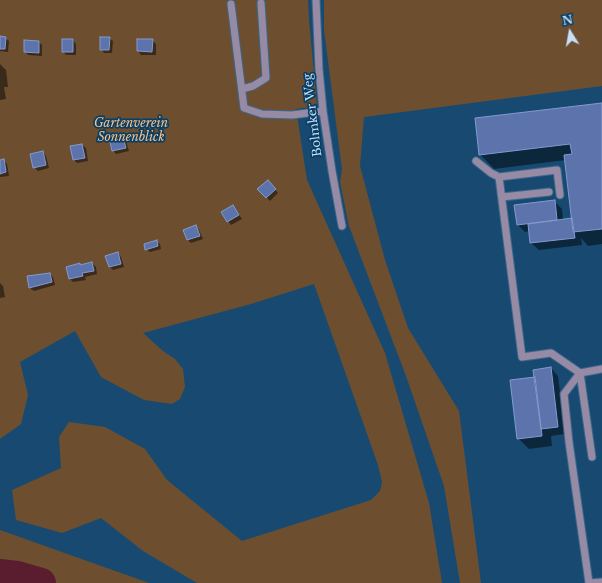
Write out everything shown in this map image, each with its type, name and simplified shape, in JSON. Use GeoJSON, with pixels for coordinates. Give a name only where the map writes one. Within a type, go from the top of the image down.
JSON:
{"type":"FeatureCollection","features":[{"type":"Feature","properties":{"kind":"street","name":"Bolmker Weg"},"geometry":{"type":"LineString","coordinates":[[316,0],[316,25],[323,111],[342,226]]}},
{"type":"Feature","properties":{"kind":"street"},"geometry":{"type":"LineString","coordinates":[[242,88],[253,86],[266,78],[261,3]]}},
{"type":"Feature","properties":{"kind":"street"},"geometry":{"type":"LineString","coordinates":[[231,4],[244,108],[262,114],[292,115],[323,111]]}},
{"type":"Feature","properties":{"kind":"street"},"geometry":{"type":"LineString","coordinates":[[476,161],[491,173],[499,177],[557,170],[560,195]]}},
{"type":"Feature","properties":{"kind":"street"},"geometry":{"type":"LineString","coordinates":[[499,177],[522,357],[551,353],[580,372],[602,369]]}},
{"type":"Feature","properties":{"kind":"street"},"geometry":{"type":"LineString","coordinates":[[502,197],[549,192]]}},
{"type":"Feature","properties":{"kind":"street"},"geometry":{"type":"LineString","coordinates":[[580,372],[592,457]]}},
{"type":"Feature","properties":{"kind":"street"},"geometry":{"type":"LineString","coordinates":[[580,372],[564,394],[569,442],[589,583],[602,582]]}},
{"type":"Feature","properties":{"kind":"green space","name":"Gartenverein Sonnenblick"},"geometry":{"type":"Polygon","coordinates":[[[0,0],[308,0],[317,106],[296,109],[307,180],[385,353],[429,503],[442,583],[197,583],[143,551],[101,518],[62,533],[16,520],[12,490],[61,468],[59,437],[69,422],[105,427],[145,449],[167,480],[242,541],[371,500],[380,491],[382,482],[378,465],[314,284],[251,304],[143,333],[163,351],[175,359],[183,369],[185,387],[180,399],[172,404],[144,400],[101,377],[75,331],[20,362],[28,395],[21,424],[0,439],[0,0]]]}},
{"type":"Feature","properties":{"kind":"green space"},"geometry":{"type":"Polygon","coordinates":[[[324,0],[602,0],[602,86],[364,117],[360,166],[385,260],[408,328],[459,411],[481,583],[460,583],[444,486],[406,376],[349,226],[340,182],[342,169],[324,30],[324,0]]]}},
{"type":"Feature","properties":{"kind":"green space"},"geometry":{"type":"Polygon","coordinates":[[[0,530],[149,583],[0,583],[0,530]]]}},
{"type":"Feature","properties":{"kind":"building"},"geometry":{"type":"Polygon","coordinates":[[[0,36],[6,37],[5,49],[0,49],[0,36]]]}},
{"type":"Feature","properties":{"kind":"building"},"geometry":{"type":"Polygon","coordinates":[[[100,37],[110,37],[109,50],[100,50],[100,37]]]}},
{"type":"Feature","properties":{"kind":"building"},"geometry":{"type":"Polygon","coordinates":[[[62,39],[73,39],[73,52],[62,52],[62,39]]]}},
{"type":"Feature","properties":{"kind":"building"},"geometry":{"type":"Polygon","coordinates":[[[137,39],[153,39],[152,52],[137,51],[137,39]]]}},
{"type":"Feature","properties":{"kind":"building"},"geometry":{"type":"Polygon","coordinates":[[[24,40],[39,41],[39,53],[24,52],[24,40]]]}},
{"type":"Feature","properties":{"kind":"building"},"geometry":{"type":"Polygon","coordinates":[[[602,103],[602,229],[573,232],[564,155],[572,154],[570,144],[479,155],[475,118],[602,103]]]}},
{"type":"Feature","properties":{"kind":"building"},"geometry":{"type":"Polygon","coordinates":[[[117,136],[117,138],[123,137],[126,148],[112,151],[109,137],[117,136]]]}},
{"type":"Feature","properties":{"kind":"building"},"geometry":{"type":"Polygon","coordinates":[[[82,144],[85,158],[73,160],[70,146],[82,144]]]}},
{"type":"Feature","properties":{"kind":"building"},"geometry":{"type":"Polygon","coordinates":[[[43,151],[46,165],[33,168],[30,154],[43,151]]]}},
{"type":"Feature","properties":{"kind":"building"},"geometry":{"type":"Polygon","coordinates":[[[4,159],[6,172],[0,174],[0,160],[4,159]]]}},
{"type":"Feature","properties":{"kind":"building"},"geometry":{"type":"Polygon","coordinates":[[[268,180],[276,189],[266,198],[257,189],[268,180]]]}},
{"type":"Feature","properties":{"kind":"building"},"geometry":{"type":"Polygon","coordinates":[[[555,200],[557,220],[517,225],[514,205],[555,200]]]}},
{"type":"Feature","properties":{"kind":"building"},"geometry":{"type":"Polygon","coordinates":[[[233,205],[239,215],[227,222],[221,212],[233,205]]]}},
{"type":"Feature","properties":{"kind":"building"},"geometry":{"type":"Polygon","coordinates":[[[572,218],[575,238],[530,243],[528,224],[572,218]]]}},
{"type":"Feature","properties":{"kind":"building"},"geometry":{"type":"Polygon","coordinates":[[[196,225],[200,236],[187,240],[183,230],[196,225]]]}},
{"type":"Feature","properties":{"kind":"building"},"geometry":{"type":"Polygon","coordinates":[[[157,240],[158,246],[145,250],[144,244],[157,240]]]}},
{"type":"Feature","properties":{"kind":"building"},"geometry":{"type":"Polygon","coordinates":[[[118,252],[121,264],[109,267],[105,256],[118,252]]]}},
{"type":"Feature","properties":{"kind":"building"},"geometry":{"type":"Polygon","coordinates":[[[92,262],[94,271],[82,273],[83,276],[69,279],[66,267],[80,263],[80,265],[92,262]]]}},
{"type":"Feature","properties":{"kind":"building"},"geometry":{"type":"Polygon","coordinates":[[[50,273],[52,282],[29,288],[27,276],[50,273]]]}},
{"type":"Feature","properties":{"kind":"building"},"geometry":{"type":"Polygon","coordinates":[[[551,367],[558,427],[541,429],[533,370],[551,367]]]}},
{"type":"Feature","properties":{"kind":"building"},"geometry":{"type":"Polygon","coordinates":[[[535,377],[542,436],[517,439],[510,380],[535,377]]]}},
{"type":"Feature","properties":{"kind":"waterway"},"geometry":{"type":"LineString","coordinates":[[0,574],[17,576],[41,583]]}}]}
